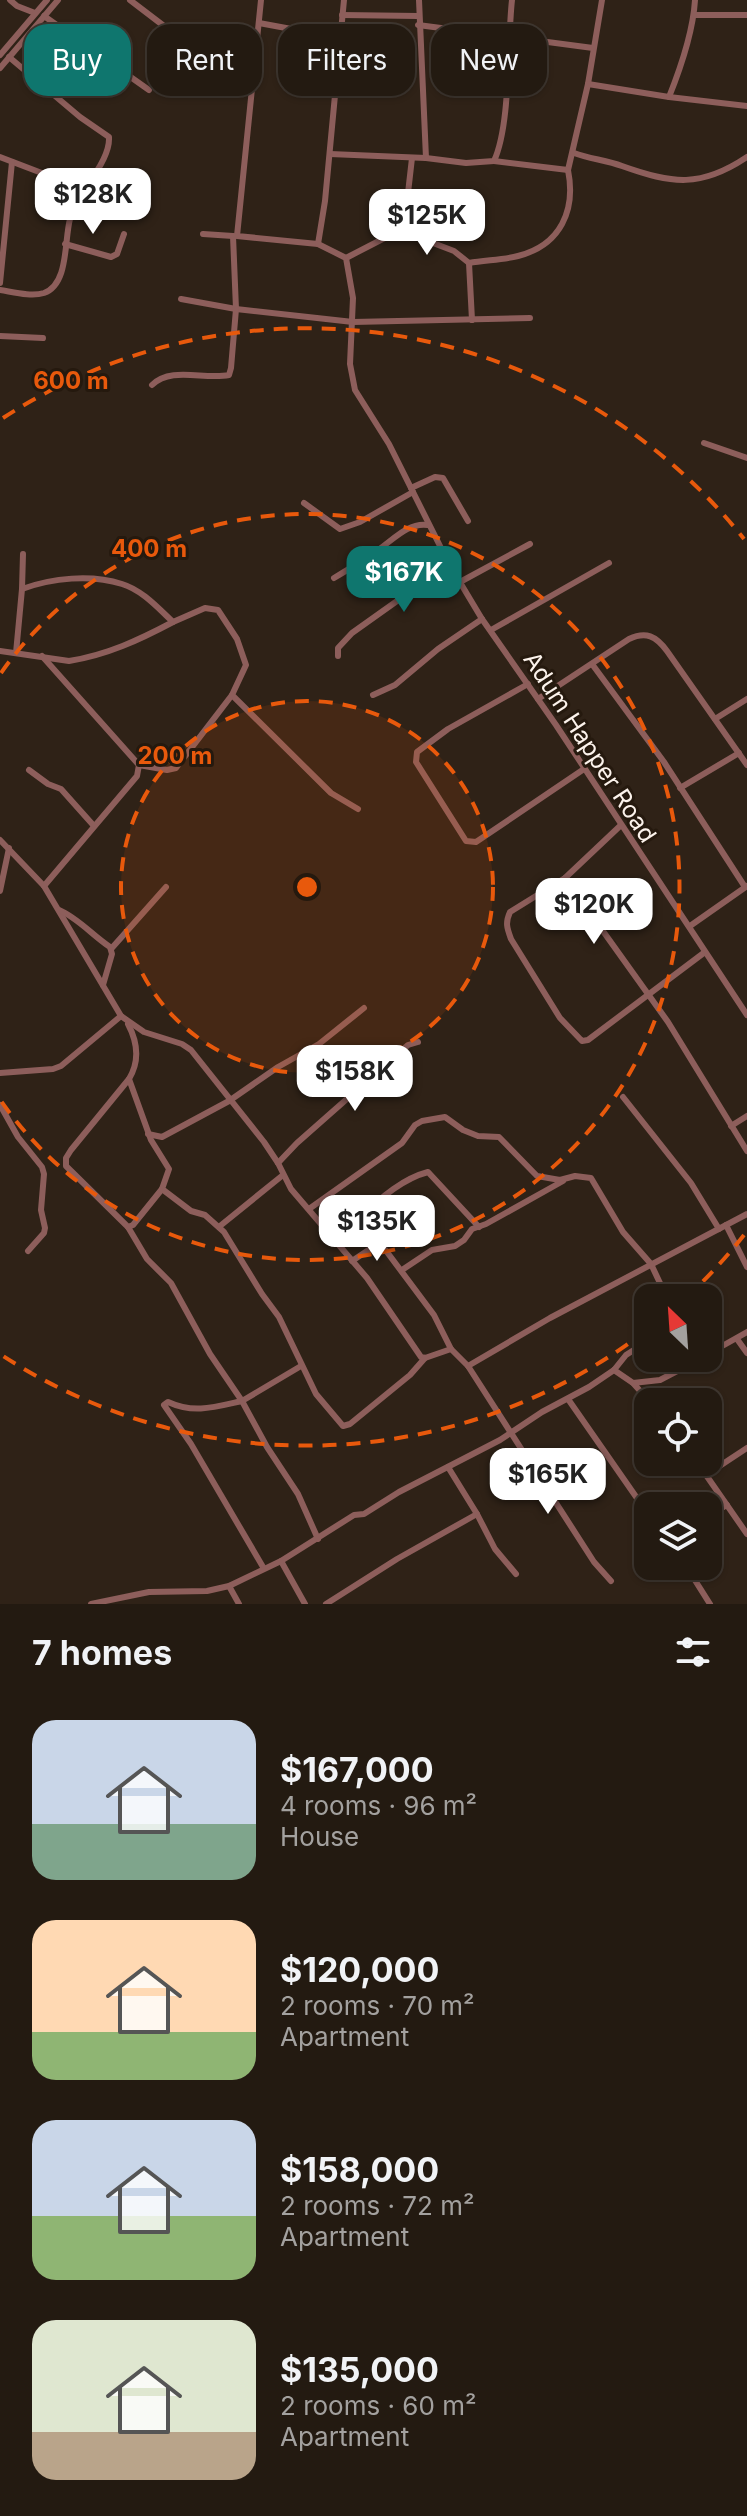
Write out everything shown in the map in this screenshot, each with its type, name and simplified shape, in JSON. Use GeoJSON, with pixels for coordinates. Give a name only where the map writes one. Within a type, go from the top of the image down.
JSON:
{"type":"FeatureCollection","features":[{"type":"Feature","properties":{"kind":"street"},"geometry":{"type":"LineString","coordinates":[[10,0],[35,13]]}},
{"type":"Feature","properties":{"kind":"street"},"geometry":{"type":"LineString","coordinates":[[0,55],[47,0]]}},
{"type":"Feature","properties":{"kind":"street"},"geometry":{"type":"LineString","coordinates":[[0,68],[58,0]]}},
{"type":"Feature","properties":{"kind":"street"},"geometry":{"type":"LineString","coordinates":[[130,0],[161,24]]}},
{"type":"Feature","properties":{"kind":"street"},"geometry":{"type":"LineString","coordinates":[[152,385],[161,377],[171,375],[229,375],[236,309],[235,236],[261,0]]}},
{"type":"Feature","properties":{"kind":"street"},"geometry":{"type":"LineString","coordinates":[[341,24],[344,0]]}},
{"type":"Feature","properties":{"kind":"street"},"geometry":{"type":"LineString","coordinates":[[419,0],[426,158]]}},
{"type":"Feature","properties":{"kind":"street"},"geometry":{"type":"LineString","coordinates":[[509,24],[512,0]]}},
{"type":"Feature","properties":{"kind":"street"},"geometry":{"type":"LineString","coordinates":[[404,228],[412,235],[454,251],[469,263],[516,257],[533,251],[554,236],[566,220],[570,200],[568,170],[588,84],[602,0]]}},
{"type":"Feature","properties":{"kind":"street"},"geometry":{"type":"LineString","coordinates":[[669,97],[694,15],[695,0]]}},
{"type":"Feature","properties":{"kind":"street"},"geometry":{"type":"LineString","coordinates":[[342,15],[418,16]]}},
{"type":"Feature","properties":{"kind":"street"},"geometry":{"type":"LineString","coordinates":[[694,15],[747,15]]}},
{"type":"Feature","properties":{"kind":"street"},"geometry":{"type":"LineString","coordinates":[[44,16],[147,89]]}},
{"type":"Feature","properties":{"kind":"street"},"geometry":{"type":"LineString","coordinates":[[259,23],[278,27]]}},
{"type":"Feature","properties":{"kind":"street"},"geometry":{"type":"LineString","coordinates":[[418,25],[431,27]]}},
{"type":"Feature","properties":{"kind":"street"},"geometry":{"type":"LineString","coordinates":[[547,42],[593,48]]}},
{"type":"Feature","properties":{"kind":"street"},"geometry":{"type":"LineString","coordinates":[[0,290],[34,295],[46,293],[54,287],[60,277],[70,219],[110,144],[109,137],[80,117],[9,57]]}},
{"type":"Feature","properties":{"kind":"street"},"geometry":{"type":"LineString","coordinates":[[588,84],[747,106]]}},
{"type":"Feature","properties":{"kind":"street"},"geometry":{"type":"LineString","coordinates":[[318,244],[335,96]]}},
{"type":"Feature","properties":{"kind":"street"},"geometry":{"type":"LineString","coordinates":[[494,161],[499,150],[505,96]]}},
{"type":"Feature","properties":{"kind":"street"},"geometry":{"type":"LineString","coordinates":[[574,153],[684,182],[701,179],[747,157]]}},
{"type":"Feature","properties":{"kind":"street"},"geometry":{"type":"LineString","coordinates":[[330,154],[466,163],[494,161],[568,170]]}},
{"type":"Feature","properties":{"kind":"street"},"geometry":{"type":"LineString","coordinates":[[0,157],[87,185]]}},
{"type":"Feature","properties":{"kind":"street"},"geometry":{"type":"LineString","coordinates":[[404,228],[412,158]]}},
{"type":"Feature","properties":{"kind":"street"},"geometry":{"type":"LineString","coordinates":[[0,283],[12,162]]}},
{"type":"Feature","properties":{"kind":"street"},"geometry":{"type":"LineString","coordinates":[[203,234],[318,244],[346,258],[404,228]]}},
{"type":"Feature","properties":{"kind":"street"},"geometry":{"type":"LineString","coordinates":[[65,244],[111,257],[117,254],[124,234]]}},
{"type":"Feature","properties":{"kind":"street","name":"Adum Happer Road"},"geometry":{"type":"LineString","coordinates":[[346,258],[351,280],[351,377],[355,390],[389,444],[428,525],[482,619],[747,1015]]}},
{"type":"Feature","properties":{"kind":"street"},"geometry":{"type":"LineString","coordinates":[[469,263],[472,320]]}},
{"type":"Feature","properties":{"kind":"street"},"geometry":{"type":"LineString","coordinates":[[181,299],[236,309],[353,322],[530,318]]}},
{"type":"Feature","properties":{"kind":"street"},"geometry":{"type":"LineString","coordinates":[[0,336],[43,338]]}},
{"type":"Feature","properties":{"kind":"street"},"geometry":{"type":"LineString","coordinates":[[704,443],[747,458]]}},
{"type":"Feature","properties":{"kind":"street"},"geometry":{"type":"LineString","coordinates":[[304,503],[340,529],[360,522],[435,477],[443,478],[468,521]]}},
{"type":"Feature","properties":{"kind":"street"},"geometry":{"type":"LineString","coordinates":[[334,578],[391,538],[418,525],[428,525]]}},
{"type":"Feature","properties":{"kind":"street"},"geometry":{"type":"LineString","coordinates":[[460,582],[530,544]]}},
{"type":"Feature","properties":{"kind":"street"},"geometry":{"type":"LineString","coordinates":[[16,653],[23,554]]}},
{"type":"Feature","properties":{"kind":"street"},"geometry":{"type":"LineString","coordinates":[[491,630],[609,563]]}},
{"type":"Feature","properties":{"kind":"street"},"geometry":{"type":"LineString","coordinates":[[338,656],[338,648],[352,633],[449,564]]}},
{"type":"Feature","properties":{"kind":"street"},"geometry":{"type":"LineString","coordinates":[[22,589],[57,579],[123,584],[147,598],[173,622]]}},
{"type":"Feature","properties":{"kind":"street"},"geometry":{"type":"LineString","coordinates":[[0,651],[24,656],[42,656],[69,661],[134,643],[205,608],[218,610],[237,639],[246,665],[232,695],[176,768],[167,770],[139,765],[42,656]]}},
{"type":"Feature","properties":{"kind":"street"},"geometry":{"type":"LineString","coordinates":[[373,695],[395,685],[438,649],[482,619]]}},
{"type":"Feature","properties":{"kind":"street"},"geometry":{"type":"LineString","coordinates":[[538,699],[639,634],[650,635],[659,640],[747,765]]}},
{"type":"Feature","properties":{"kind":"street"},"geometry":{"type":"LineString","coordinates":[[592,664],[653,746],[746,887],[690,926]]}},
{"type":"Feature","properties":{"kind":"street"},"geometry":{"type":"LineString","coordinates":[[528,684],[468,717],[417,752],[416,762],[466,841],[476,842],[584,769]]}},
{"type":"Feature","properties":{"kind":"street"},"geometry":{"type":"LineString","coordinates":[[232,695],[323,786],[358,809]]}},
{"type":"Feature","properties":{"kind":"street"},"geometry":{"type":"LineString","coordinates":[[715,719],[747,699]]}},
{"type":"Feature","properties":{"kind":"street"},"geometry":{"type":"LineString","coordinates":[[680,788],[739,753]]}},
{"type":"Feature","properties":{"kind":"street"},"geometry":{"type":"LineString","coordinates":[[44,886],[137,776],[139,765]]}},
{"type":"Feature","properties":{"kind":"street"},"geometry":{"type":"LineString","coordinates":[[29,770],[61,789],[94,826]]}},
{"type":"Feature","properties":{"kind":"street"},"geometry":{"type":"LineString","coordinates":[[620,826],[565,878],[510,912],[506,927],[560,1018],[582,1041],[588,1040],[705,952]]}},
{"type":"Feature","properties":{"kind":"street"},"geometry":{"type":"LineString","coordinates":[[0,840],[44,886],[121,1016],[144,1032],[191,1050],[425,1358]]}},
{"type":"Feature","properties":{"kind":"street"},"geometry":{"type":"LineString","coordinates":[[0,891],[9,848]]}},
{"type":"Feature","properties":{"kind":"street"},"geometry":{"type":"LineString","coordinates":[[565,878],[668,1022],[747,1151]]}},
{"type":"Feature","properties":{"kind":"street"},"geometry":{"type":"LineString","coordinates":[[103,985],[111,949],[166,887]]}},
{"type":"Feature","properties":{"kind":"street"},"geometry":{"type":"LineString","coordinates":[[59,910],[71,915],[111,949]]}},
{"type":"Feature","properties":{"kind":"street"},"geometry":{"type":"LineString","coordinates":[[148,1134],[162,1137],[229,1101],[278,1067],[319,1044],[364,1008]]}},
{"type":"Feature","properties":{"kind":"street"},"geometry":{"type":"LineString","coordinates":[[0,1073],[61,1066],[101,1029],[121,1016]]}},
{"type":"Feature","properties":{"kind":"street"},"geometry":{"type":"LineString","coordinates":[[127,1022],[137,1050],[129,1079],[71,1150],[66,1163],[128,1227],[147,1259],[171,1283],[210,1354],[298,1494],[318,1539]]}},
{"type":"Feature","properties":{"kind":"street"},"geometry":{"type":"LineString","coordinates":[[278,1163],[408,1045],[418,1042]]}},
{"type":"Feature","properties":{"kind":"street"},"geometry":{"type":"LineString","coordinates":[[128,1227],[162,1189],[169,1169],[148,1134],[129,1079]]}},
{"type":"Feature","properties":{"kind":"street"},"geometry":{"type":"LineString","coordinates":[[623,1097],[691,1183],[747,1267]]}},
{"type":"Feature","properties":{"kind":"street"},"geometry":{"type":"LineString","coordinates":[[0,1105],[44,1174],[41,1210],[44,1233],[28,1251]]}},
{"type":"Feature","properties":{"kind":"street"},"geometry":{"type":"LineString","coordinates":[[309,1209],[402,1143],[415,1125],[437,1116],[445,1117],[478,1136],[499,1137],[537,1176],[567,1179]]}},
{"type":"Feature","properties":{"kind":"street"},"geometry":{"type":"LineString","coordinates":[[731,1126],[747,1116]]}},
{"type":"Feature","properties":{"kind":"street"},"geometry":{"type":"LineString","coordinates":[[479,1228],[428,1172],[399,1186],[365,1215],[365,1223],[434,1315],[451,1349],[468,1366],[594,1562],[611,1581]]}},
{"type":"Feature","properties":{"kind":"street"},"geometry":{"type":"LineString","coordinates":[[220,1226],[283,1175]]}},
{"type":"Feature","properties":{"kind":"street"},"geometry":{"type":"LineString","coordinates":[[402,1270],[432,1250],[455,1246],[472,1229],[575,1176],[591,1178],[623,1232],[651,1264],[660,1284]]}},
{"type":"Feature","properties":{"kind":"street"},"geometry":{"type":"LineString","coordinates":[[162,1189],[191,1211],[205,1215],[220,1226],[272,1305],[316,1394],[343,1426],[350,1424],[410,1375],[425,1358],[451,1349]]}},
{"type":"Feature","properties":{"kind":"street"},"geometry":{"type":"LineString","coordinates":[[468,1366],[514,1338],[747,1214]]}},
{"type":"Feature","properties":{"kind":"street"},"geometry":{"type":"LineString","coordinates":[[352,1261],[379,1243]]}},
{"type":"Feature","properties":{"kind":"street"},"geometry":{"type":"LineString","coordinates":[[722,1347],[747,1332]]}},
{"type":"Feature","properties":{"kind":"street"},"geometry":{"type":"LineString","coordinates":[[737,1339],[747,1353]]}},
{"type":"Feature","properties":{"kind":"street"},"geometry":{"type":"LineString","coordinates":[[91,1604],[149,1592],[207,1591],[229,1586],[281,1561],[354,1515],[364,1514],[500,1440],[614,1370],[634,1350]]}},
{"type":"Feature","properties":{"kind":"street"},"geometry":{"type":"LineString","coordinates":[[263,1567],[235,1515],[164,1405],[168,1402],[181,1408],[200,1410],[242,1401],[301,1366]]}},
{"type":"Feature","properties":{"kind":"street"},"geometry":{"type":"LineString","coordinates":[[614,1370],[637,1388]]}},
{"type":"Feature","properties":{"kind":"street"},"geometry":{"type":"LineString","coordinates":[[633,1383],[660,1380],[675,1372]]}},
{"type":"Feature","properties":{"kind":"street"},"geometry":{"type":"LineString","coordinates":[[568,1399],[634,1494]]}},
{"type":"Feature","properties":{"kind":"street"},"geometry":{"type":"LineString","coordinates":[[722,1464],[747,1448]]}},
{"type":"Feature","properties":{"kind":"street"},"geometry":{"type":"LineString","coordinates":[[448,1467],[495,1549],[516,1574]]}},
{"type":"Feature","properties":{"kind":"street"},"geometry":{"type":"LineString","coordinates":[[707,1476],[747,1534]]}},
{"type":"Feature","properties":{"kind":"street"},"geometry":{"type":"LineString","coordinates":[[722,1508],[727,1505]]}},
{"type":"Feature","properties":{"kind":"street"},"geometry":{"type":"LineString","coordinates":[[326,1604],[477,1514]]}},
{"type":"Feature","properties":{"kind":"street"},"geometry":{"type":"LineString","coordinates":[[281,1561],[305,1604]]}},
{"type":"Feature","properties":{"kind":"street"},"geometry":{"type":"LineString","coordinates":[[695,1580],[710,1604]]}},
{"type":"Feature","properties":{"kind":"street"},"geometry":{"type":"LineString","coordinates":[[229,1586],[239,1604]]}}]}
